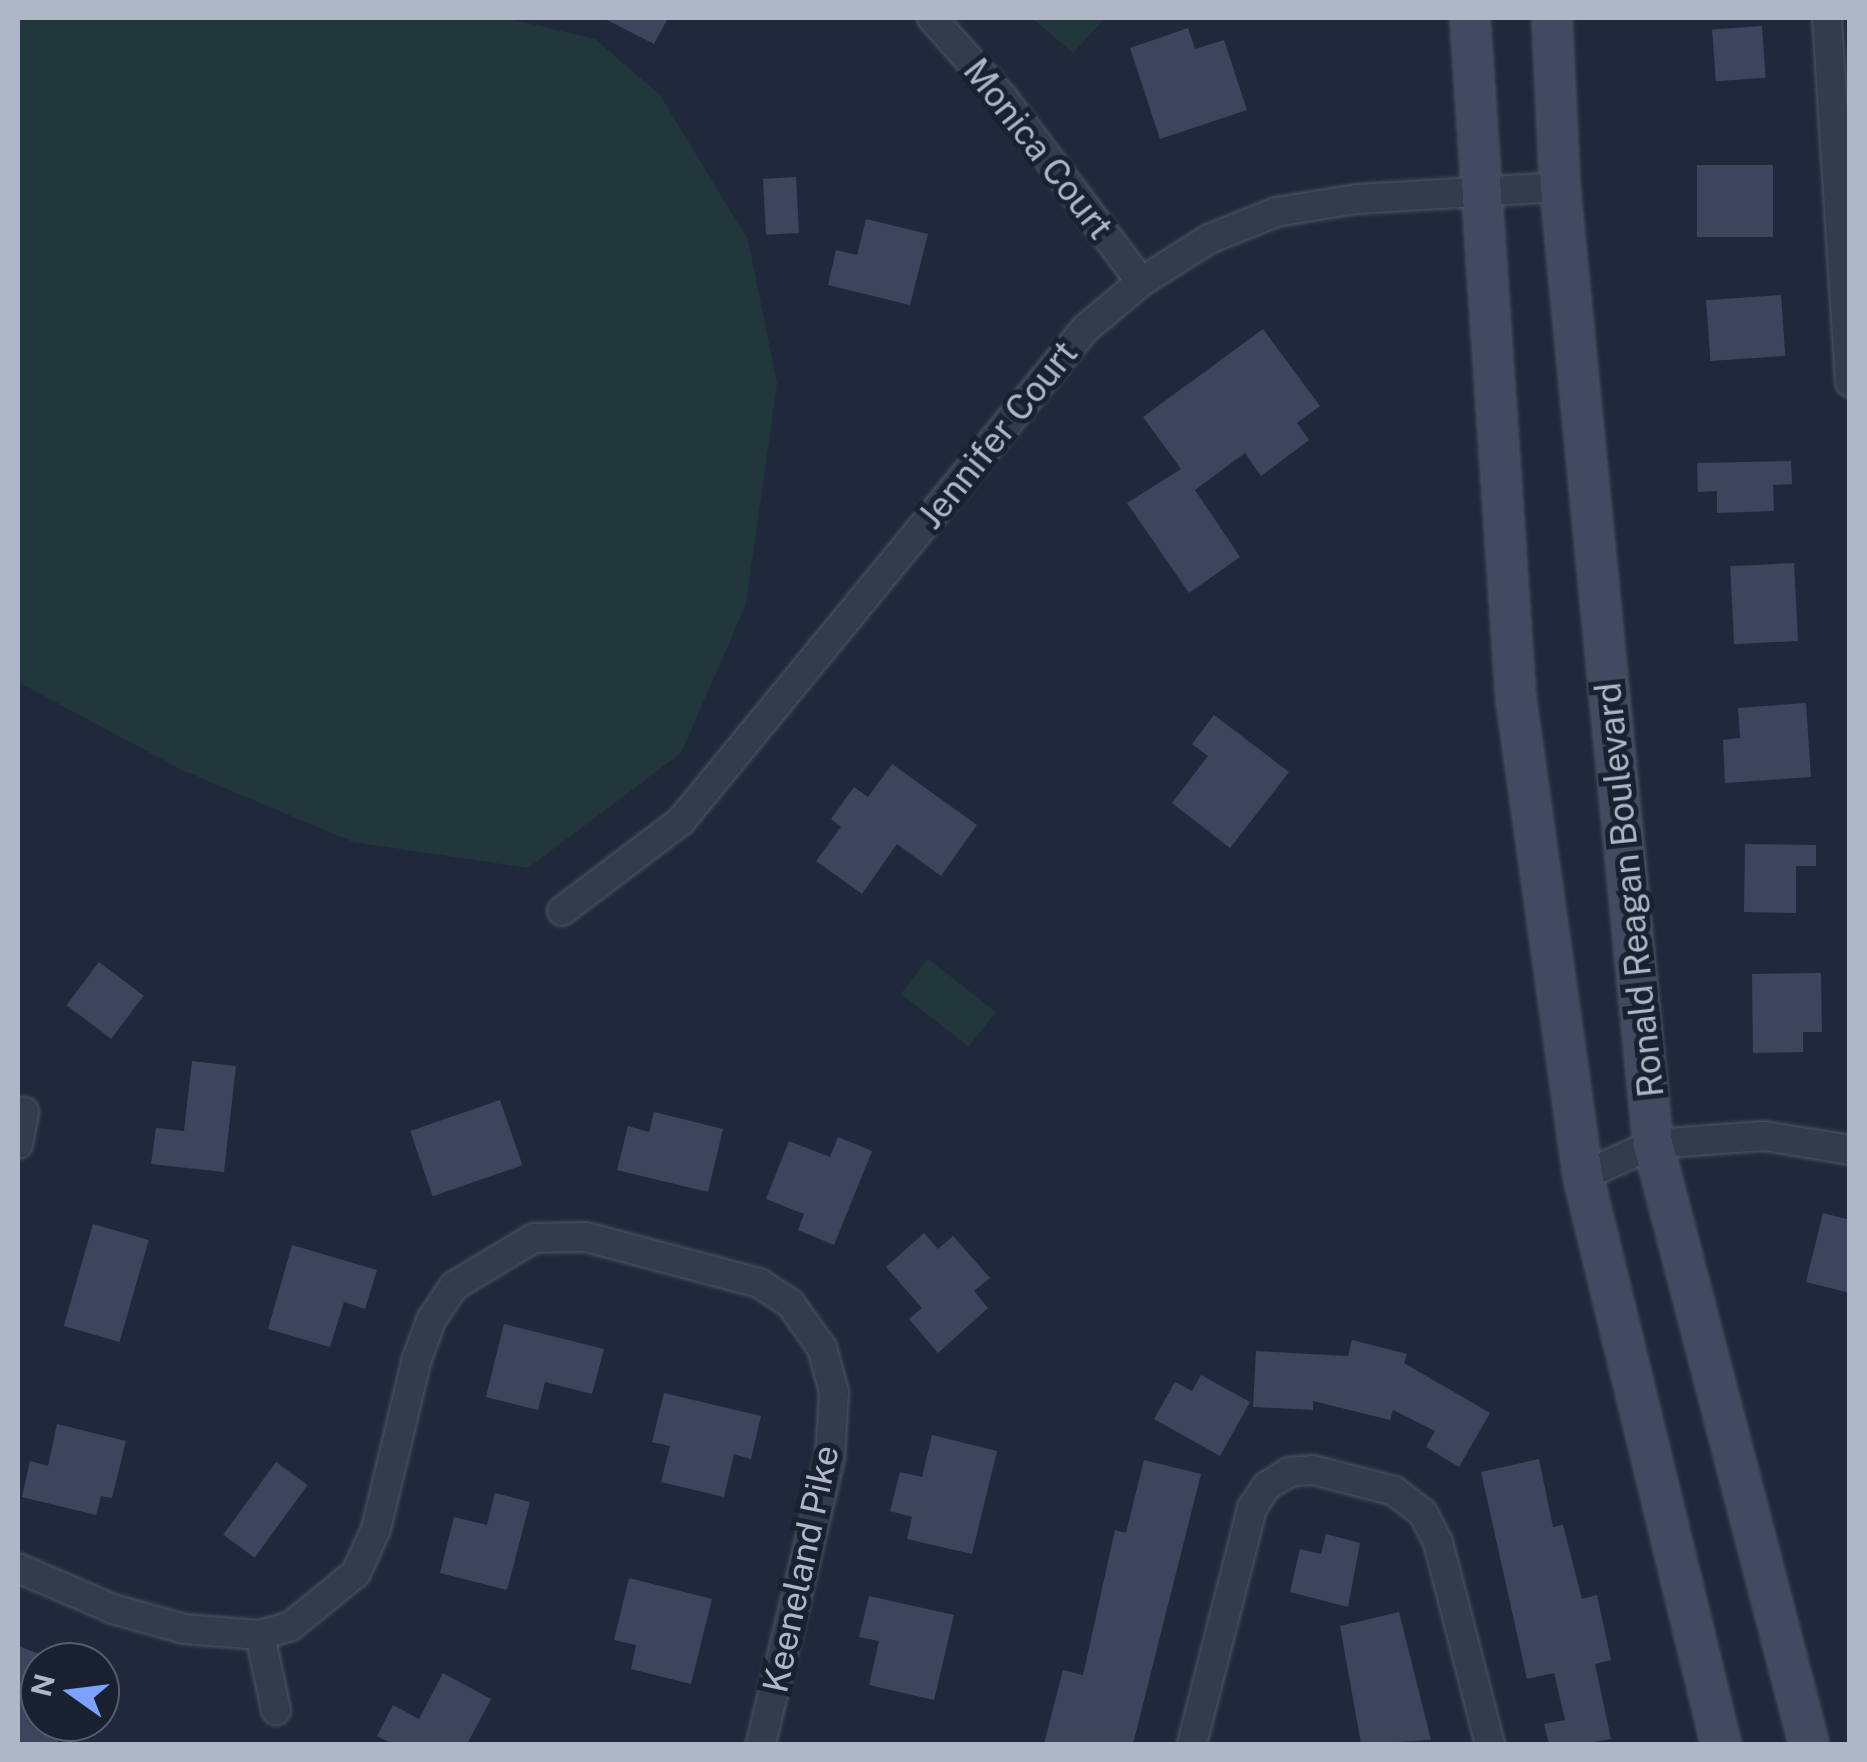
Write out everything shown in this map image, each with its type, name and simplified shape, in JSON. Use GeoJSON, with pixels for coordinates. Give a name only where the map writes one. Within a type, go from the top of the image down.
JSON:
{"type":"FeatureCollection","features":[{"type":"Feature","properties":{"kind":"main road"},"geometry":{"type":"LineString","coordinates":[[1470,18],[1516,699],[1583,1176],[1722,1744]]}},
{"type":"Feature","properties":{"kind":"main road","name":"Ronald Reagan Boulevard"},"geometry":{"type":"LineString","coordinates":[[1552,18],[1560,187],[1653,1144],[1809,1744]]}},
{"type":"Feature","properties":{"kind":"street","name":"Monica Court"},"geometry":{"type":"LineString","coordinates":[[932,18],[1003,98],[1141,282]]}},
{"type":"Feature","properties":{"kind":"street"},"geometry":{"type":"LineString","coordinates":[[1828,18],[1850,382]]}},
{"type":"Feature","properties":{"kind":"street","name":"Jennifer Court"},"geometry":{"type":"LineString","coordinates":[[562,911],[681,821],[1085,329],[1141,282],[1209,239],[1276,212],[1356,199],[1481,195],[1560,187]]}},
{"type":"Feature","properties":{"kind":"street"},"geometry":{"type":"LineString","coordinates":[[18,1144],[24,1112]]}},
{"type":"Feature","properties":{"kind":"street"},"geometry":{"type":"LineString","coordinates":[[1583,1176],[1653,1144],[1764,1136],[1850,1150]]}},
{"type":"Feature","properties":{"kind":"street","name":"Keeneland Pike"},"geometry":{"type":"LineString","coordinates":[[18,1568],[113,1610],[184,1628],[260,1635],[291,1626],[356,1572],[376,1529],[416,1362],[431,1320],[454,1286],[534,1238],[586,1236],[759,1282],[790,1304],[822,1348],[834,1392],[830,1458],[762,1744]]}},
{"type":"Feature","properties":{"kind":"street"},"geometry":{"type":"LineString","coordinates":[[1192,1744],[1252,1508],[1266,1486],[1289,1472],[1313,1470],[1394,1492],[1424,1513],[1438,1542],[1490,1744]]}},
{"type":"Feature","properties":{"kind":"street"},"geometry":{"type":"LineString","coordinates":[[260,1635],[276,1710]]}},
{"type":"Feature","properties":{"kind":"green space"},"geometry":{"type":"Polygon","coordinates":[[[18,18],[506,18],[595,39],[660,95],[748,240],[777,383],[746,604],[681,753],[528,868],[353,842],[182,770],[18,682],[18,18]]]}},
{"type":"Feature","properties":{"kind":"green space"},"geometry":{"type":"Polygon","coordinates":[[[1032,18],[1105,18],[1073,53],[1032,18]]]}},
{"type":"Feature","properties":{"kind":"green space"},"geometry":{"type":"Polygon","coordinates":[[[928,959],[996,1012],[969,1047],[901,994],[928,959]]]}},
{"type":"Feature","properties":{"kind":"building"},"geometry":{"type":"Polygon","coordinates":[[[603,18],[668,18],[654,44],[603,18]]]}},
{"type":"Feature","properties":{"kind":"building"},"geometry":{"type":"Polygon","coordinates":[[[1762,26],[1766,78],[1716,81],[1712,29],[1762,26]]]}},
{"type":"Feature","properties":{"kind":"building"},"geometry":{"type":"Polygon","coordinates":[[[1188,28],[1195,49],[1224,40],[1247,110],[1160,139],[1130,48],[1188,28]]]}},
{"type":"Feature","properties":{"kind":"building"},"geometry":{"type":"Polygon","coordinates":[[[1697,165],[1773,165],[1773,237],[1697,237],[1697,165]]]}},
{"type":"Feature","properties":{"kind":"building"},"geometry":{"type":"Polygon","coordinates":[[[796,177],[799,233],[766,235],[763,179],[796,177]]]}},
{"type":"Feature","properties":{"kind":"building"},"geometry":{"type":"Polygon","coordinates":[[[866,219],[928,234],[910,305],[828,285],[836,250],[857,255],[866,219]]]}},
{"type":"Feature","properties":{"kind":"building"},"geometry":{"type":"Polygon","coordinates":[[[1781,295],[1785,356],[1710,361],[1706,300],[1781,295]]]}},
{"type":"Feature","properties":{"kind":"building"},"geometry":{"type":"Polygon","coordinates":[[[1263,329],[1320,406],[1297,423],[1309,440],[1261,476],[1245,453],[1195,490],[1240,557],[1189,593],[1127,503],[1181,469],[1143,417],[1263,329]]]}},
{"type":"Feature","properties":{"kind":"building"},"geometry":{"type":"Polygon","coordinates":[[[1791,461],[1792,484],[1773,485],[1774,511],[1717,513],[1717,491],[1698,492],[1697,463],[1791,461]]]}},
{"type":"Feature","properties":{"kind":"building"},"geometry":{"type":"Polygon","coordinates":[[[1794,563],[1798,641],[1734,644],[1730,566],[1794,563]]]}},
{"type":"Feature","properties":{"kind":"building"},"geometry":{"type":"Polygon","coordinates":[[[1806,703],[1811,777],[1725,783],[1723,740],[1740,738],[1738,708],[1806,703]]]}},
{"type":"Feature","properties":{"kind":"building"},"geometry":{"type":"Polygon","coordinates":[[[1214,715],[1289,772],[1230,848],[1172,803],[1208,756],[1192,744],[1214,715]]]}},
{"type":"Feature","properties":{"kind":"building"},"geometry":{"type":"Polygon","coordinates":[[[892,764],[977,825],[941,876],[897,844],[862,894],[816,861],[841,827],[831,819],[854,787],[868,797],[892,764]]]}},
{"type":"Feature","properties":{"kind":"building"},"geometry":{"type":"Polygon","coordinates":[[[1745,844],[1816,845],[1816,866],[1796,866],[1796,913],[1744,912],[1745,844]]]}},
{"type":"Feature","properties":{"kind":"building"},"geometry":{"type":"Polygon","coordinates":[[[99,962],[144,996],[111,1039],[67,1005],[99,962]]]}},
{"type":"Feature","properties":{"kind":"building"},"geometry":{"type":"Polygon","coordinates":[[[1821,973],[1822,1032],[1803,1032],[1803,1052],[1753,1053],[1752,974],[1821,973]]]}},
{"type":"Feature","properties":{"kind":"building"},"geometry":{"type":"Polygon","coordinates":[[[192,1061],[236,1066],[224,1172],[151,1164],[156,1128],[184,1131],[192,1061]]]}},
{"type":"Feature","properties":{"kind":"building"},"geometry":{"type":"Polygon","coordinates":[[[500,1100],[522,1165],[433,1196],[410,1131],[500,1100]]]}},
{"type":"Feature","properties":{"kind":"building"},"geometry":{"type":"Polygon","coordinates":[[[654,1112],[723,1129],[708,1192],[617,1170],[628,1126],[649,1132],[654,1112]]]}},
{"type":"Feature","properties":{"kind":"building"},"geometry":{"type":"Polygon","coordinates":[[[838,1137],[872,1151],[834,1245],[798,1230],[804,1214],[766,1199],[789,1141],[830,1157],[838,1137]]]}},
{"type":"Feature","properties":{"kind":"building"},"geometry":{"type":"Polygon","coordinates":[[[1823,1213],[1850,1220],[1850,1293],[1806,1282],[1823,1213]]]}},
{"type":"Feature","properties":{"kind":"building"},"geometry":{"type":"Polygon","coordinates":[[[93,1224],[149,1240],[120,1342],[64,1326],[93,1224]]]}},
{"type":"Feature","properties":{"kind":"building"},"geometry":{"type":"Polygon","coordinates":[[[924,1233],[938,1249],[953,1236],[990,1278],[974,1291],[988,1308],[938,1353],[909,1319],[922,1308],[886,1267],[924,1233]]]}},
{"type":"Feature","properties":{"kind":"building"},"geometry":{"type":"Polygon","coordinates":[[[292,1245],[377,1270],[365,1309],[344,1302],[330,1347],[268,1329],[292,1245]]]}},
{"type":"Feature","properties":{"kind":"building"},"geometry":{"type":"Polygon","coordinates":[[[504,1324],[604,1349],[592,1394],[545,1382],[538,1410],[486,1397],[504,1324]]]}},
{"type":"Feature","properties":{"kind":"building"},"geometry":{"type":"Polygon","coordinates":[[[1352,1340],[1407,1354],[1404,1363],[1490,1413],[1459,1467],[1426,1447],[1435,1431],[1393,1410],[1390,1420],[1313,1401],[1313,1410],[1253,1407],[1256,1351],[1348,1356],[1352,1340]]]}},
{"type":"Feature","properties":{"kind":"building"},"geometry":{"type":"Polygon","coordinates":[[[1201,1375],[1250,1402],[1220,1456],[1154,1419],[1175,1382],[1192,1391],[1201,1375]]]}},
{"type":"Feature","properties":{"kind":"building"},"geometry":{"type":"Polygon","coordinates":[[[664,1393],[761,1416],[751,1459],[734,1454],[724,1497],[661,1482],[670,1446],[652,1442],[664,1393]]]}},
{"type":"Feature","properties":{"kind":"building"},"geometry":{"type":"Polygon","coordinates":[[[57,1424],[126,1441],[112,1498],[101,1496],[96,1515],[22,1497],[30,1461],[48,1466],[57,1424]]]}},
{"type":"Feature","properties":{"kind":"building"},"geometry":{"type":"Polygon","coordinates":[[[932,1435],[997,1451],[972,1554],[907,1539],[912,1517],[890,1511],[900,1472],[922,1477],[932,1435]]]}},
{"type":"Feature","properties":{"kind":"building"},"geometry":{"type":"Polygon","coordinates":[[[1539,1459],[1553,1527],[1563,1525],[1582,1599],[1597,1595],[1611,1660],[1595,1664],[1611,1739],[1549,1744],[1544,1724],[1565,1720],[1554,1673],[1527,1679],[1481,1472],[1539,1459]]]}},
{"type":"Feature","properties":{"kind":"building"},"geometry":{"type":"Polygon","coordinates":[[[1144,1460],[1201,1474],[1133,1744],[1044,1744],[1063,1670],[1083,1675],[1115,1530],[1126,1533],[1144,1460]]]}},
{"type":"Feature","properties":{"kind":"building"},"geometry":{"type":"Polygon","coordinates":[[[276,1462],[308,1485],[255,1558],[223,1535],[276,1462]]]}},
{"type":"Feature","properties":{"kind":"building"},"geometry":{"type":"Polygon","coordinates":[[[495,1493],[530,1502],[507,1590],[440,1573],[454,1517],[487,1525],[495,1493]]]}},
{"type":"Feature","properties":{"kind":"building"},"geometry":{"type":"Polygon","coordinates":[[[1326,1534],[1360,1543],[1348,1607],[1290,1592],[1300,1549],[1321,1554],[1326,1534]]]}},
{"type":"Feature","properties":{"kind":"building"},"geometry":{"type":"Polygon","coordinates":[[[629,1578],[712,1599],[691,1684],[631,1669],[636,1645],[614,1640],[629,1578]]]}},
{"type":"Feature","properties":{"kind":"building"},"geometry":{"type":"Polygon","coordinates":[[[869,1596],[954,1615],[934,1700],[869,1685],[879,1641],[859,1637],[869,1596]]]}},
{"type":"Feature","properties":{"kind":"building"},"geometry":{"type":"Polygon","coordinates":[[[1399,1612],[1431,1740],[1361,1744],[1340,1626],[1399,1612]]]}},
{"type":"Feature","properties":{"kind":"building"},"geometry":{"type":"Polygon","coordinates":[[[18,1646],[20,1742],[58,1742],[18,1744],[18,1646]]]}},
{"type":"Feature","properties":{"kind":"building"},"geometry":{"type":"Polygon","coordinates":[[[443,1673],[491,1699],[467,1744],[393,1744],[377,1736],[393,1705],[419,1719],[443,1673]]]}}]}
